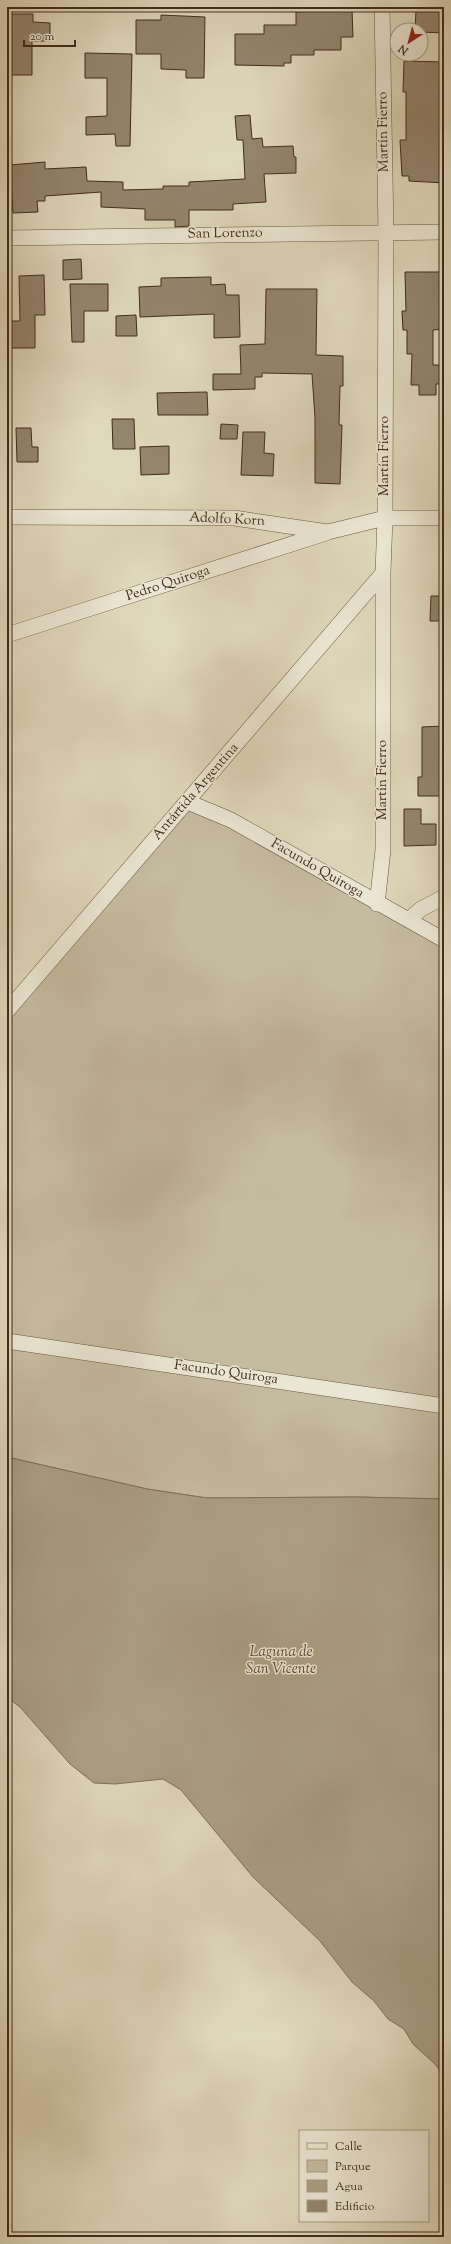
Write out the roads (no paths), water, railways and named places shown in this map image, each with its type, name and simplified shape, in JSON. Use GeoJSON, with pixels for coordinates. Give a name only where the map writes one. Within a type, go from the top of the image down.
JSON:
{"type":"FeatureCollection","features":[{"type":"Feature","properties":{"kind":"street","name":"Martín Fierro"},"geometry":{"type":"LineString","coordinates":[[377,904],[383,850],[383,573],[385,518],[386,232],[382,7]]}},
{"type":"Feature","properties":{"kind":"street","name":"San Lorenzo"},"geometry":{"type":"LineString","coordinates":[[7,238],[444,232]]}},
{"type":"Feature","properties":{"kind":"street","name":"Adolfo Korn"},"geometry":{"type":"LineString","coordinates":[[7,518],[234,518],[328,532],[385,518],[444,518]]}},
{"type":"Feature","properties":{"kind":"street","name":"Pedro Quiroga"},"geometry":{"type":"LineString","coordinates":[[7,635],[328,532]]}},
{"type":"Feature","properties":{"kind":"street","name":"Antártida Argentina"},"geometry":{"type":"LineString","coordinates":[[7,1011],[188,802],[383,573]]}},
{"type":"Feature","properties":{"kind":"street","name":"Facundo Quiroga"},"geometry":{"type":"LineString","coordinates":[[188,802],[231,820],[377,904],[444,940]]}},
{"type":"Feature","properties":{"kind":"street"},"geometry":{"type":"LineString","coordinates":[[408,920],[421,909],[444,897]]}},
{"type":"Feature","properties":{"kind":"street","name":"Facundo Quiroga"},"geometry":{"type":"LineString","coordinates":[[7,1341],[444,1406]]}},
{"type":"Feature","properties":{"kind":"water","name":"Laguna de San Vicente"},"geometry":{"type":"Polygon","coordinates":[[[7,1457],[147,1489],[207,1498],[357,1497],[444,1499],[444,2077],[436,2065],[413,2044],[404,2029],[388,2019],[374,2001],[352,1982],[320,1941],[253,1877],[181,1790],[163,1779],[115,1784],[94,1783],[70,1764],[20,1707],[7,1697],[7,1457]]]}}]}
